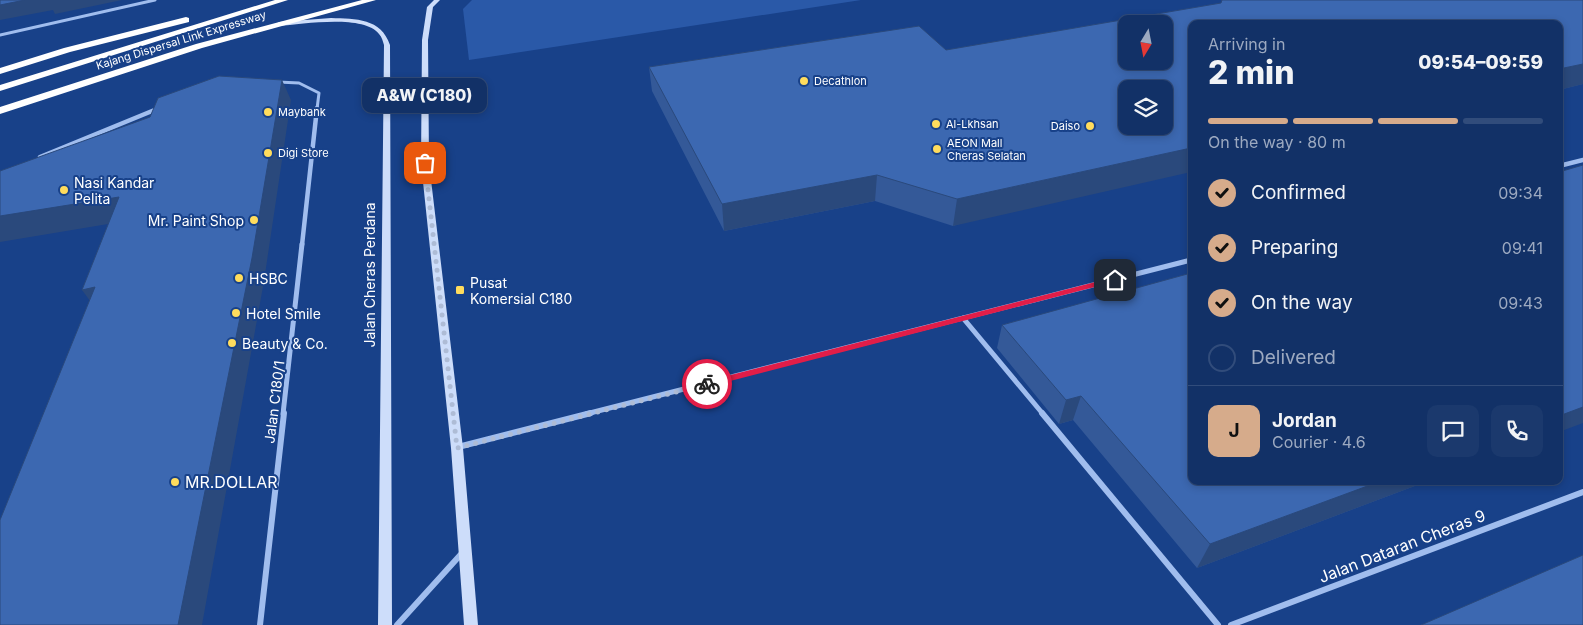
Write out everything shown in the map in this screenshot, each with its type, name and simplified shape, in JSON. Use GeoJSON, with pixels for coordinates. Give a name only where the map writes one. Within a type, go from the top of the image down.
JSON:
{"type":"FeatureCollection","features":[{"type":"Feature","properties":{"kind":"highway","name":"Kajang Dispersal Link Expressway"},"geometry":{"type":"LineString","coordinates":[[0,88],[284,0]]}},
{"type":"Feature","properties":{"kind":"highway","name":"Kajang Dispersal Link Expressway"},"geometry":{"type":"LineString","coordinates":[[0,111],[199,46],[372,0]]}},
{"type":"Feature","properties":{"kind":"highway"},"geometry":{"type":"LineString","coordinates":[[0,71],[67,50],[168,24],[264,6]]}},
{"type":"Feature","properties":{"kind":"highway"},"geometry":{"type":"LineString","coordinates":[[0,122],[115,74]]}},
{"type":"Feature","properties":{"kind":"street"},"geometry":{"type":"LineString","coordinates":[[0,35],[155,0]]}},
{"type":"Feature","properties":{"kind":"street"},"geometry":{"type":"LineString","coordinates":[[437,0],[430,8],[425,40],[425,163],[457,448],[472,625]]}},
{"type":"Feature","properties":{"kind":"street","name":"Jalan Cheras Perdana"},"geometry":{"type":"LineString","coordinates":[[278,24],[333,20],[354,22],[372,26],[382,32],[387,45],[385,625]]}},
{"type":"Feature","properties":{"kind":"street","name":"Jalan C180/1"},"geometry":{"type":"LineString","coordinates":[[260,625],[319,92],[299,83],[272,81]]}},
{"type":"Feature","properties":{"kind":"street"},"geometry":{"type":"LineString","coordinates":[[35,159],[165,106]]}},
{"type":"Feature","properties":{"kind":"street"},"geometry":{"type":"LineString","coordinates":[[1563,165],[1583,160]]}},
{"type":"Feature","properties":{"kind":"street"},"geometry":{"type":"LineString","coordinates":[[457,448],[1188,261]]}},
{"type":"Feature","properties":{"kind":"street"},"geometry":{"type":"LineString","coordinates":[[963,318],[1218,625]]}},
{"type":"Feature","properties":{"kind":"street","name":"Jalan Dataran Cheras 9"},"geometry":{"type":"LineString","coordinates":[[1231,625],[1583,492]]}},
{"type":"Feature","properties":{"kind":"street"},"geometry":{"type":"LineString","coordinates":[[397,625],[465,550]]}},
{"type":"Feature","properties":{"kind":"shaded area"},"geometry":{"type":"Polygon","coordinates":[[[472,0],[861,0],[469,60],[463,9],[472,0]]]}},
{"type":"Feature","properties":{"kind":"building"},"geometry":{"type":"Polygon","coordinates":[[[0,0],[25,0],[0,5],[0,0]]]}},
{"type":"Feature","properties":{"kind":"building","name":"AEON Mall Cheras Selatan"},"geometry":{"type":"Polygon","coordinates":[[[1222,0],[1583,0],[1583,64],[1563,68],[1563,20],[1188,20],[1188,149],[957,199],[877,175],[722,204],[649,67],[919,26],[946,50],[1118,21],[1118,70],[1173,70],[1173,15],[1151,15],[1221,3],[1222,0]]]}},
{"type":"Feature","properties":{"kind":"building"},"geometry":{"type":"Polygon","coordinates":[[[219,76],[282,80],[252,258],[178,625],[0,625],[0,520],[95,287],[82,290],[119,197],[0,216],[0,171],[150,117],[158,98],[219,76]]]}},
{"type":"Feature","properties":{"kind":"building"},"geometry":{"type":"Polygon","coordinates":[[[1583,165],[1583,407],[1563,414],[1563,171],[1583,165]]]}},
{"type":"Feature","properties":{"kind":"building"},"geometry":{"type":"Polygon","coordinates":[[[1188,274],[1188,485],[1370,485],[1210,544],[1081,396],[1066,400],[1002,325],[1188,274]]]}},
{"type":"Feature","properties":{"kind":"building"},"geometry":{"type":"Polygon","coordinates":[[[1583,555],[1583,625],[1421,625],[1583,555]]]}},
{"type":"Feature","properties":{"kind":"way so far"},"geometry":{"type":"LineString","coordinates":[[425,163],[457,448],[707,384]]}},
{"type":"Feature","properties":{"kind":"place","name":"Decathlon"},"geometry":{"type":"Point","coordinates":[804,81]}},
{"type":"Feature","properties":{"kind":"place","name":"Maybank"},"geometry":{"type":"Point","coordinates":[268,112]}},
{"type":"Feature","properties":{"kind":"place","name":"Al-Lkhsan"},"geometry":{"type":"Point","coordinates":[936,124]}},
{"type":"Feature","properties":{"kind":"place","name":"Daiso"},"geometry":{"type":"Point","coordinates":[1090,126]}},
{"type":"Feature","properties":{"kind":"place","name":"AEON Mall Cheras Selatan"},"geometry":{"type":"Point","coordinates":[937,149]}},
{"type":"Feature","properties":{"kind":"place","name":"Digi Store"},"geometry":{"type":"Point","coordinates":[268,153]}},
{"type":"Feature","properties":{"kind":"place","name":"A&W (C180)"},"geometry":{"type":"Point","coordinates":[425,163]}},
{"type":"Feature","properties":{"kind":"place","name":"Nasi Kandar Pelita"},"geometry":{"type":"Point","coordinates":[64,190]}},
{"type":"Feature","properties":{"kind":"place","name":"Mr. Paint Shop"},"geometry":{"type":"Point","coordinates":[254,220]}},
{"type":"Feature","properties":{"kind":"place","name":"HSBC"},"geometry":{"type":"Point","coordinates":[239,278]}},
{"type":"Feature","properties":{"kind":"place","name":"Pusat Komersial C180"},"geometry":{"type":"Point","coordinates":[460,290]}},
{"type":"Feature","properties":{"kind":"place","name":"Hotel Smile"},"geometry":{"type":"Point","coordinates":[236,313]}},
{"type":"Feature","properties":{"kind":"place","name":"Beauty & Co."},"geometry":{"type":"Point","coordinates":[232,343]}},
{"type":"Feature","properties":{"kind":"place","name":"MR.DOLLAR"},"geometry":{"type":"Point","coordinates":[175,482]}},
{"type":"Feature","properties":{"kind":"route"},"geometry":{"type":"LineString","coordinates":[[707,384],[1115,280]]}}]}
